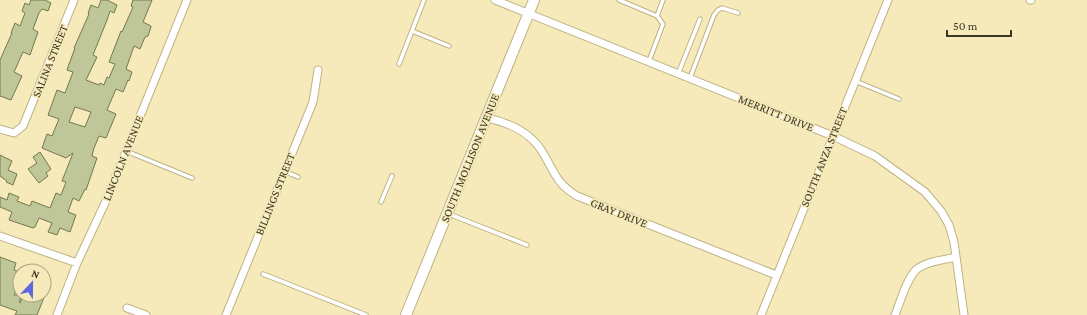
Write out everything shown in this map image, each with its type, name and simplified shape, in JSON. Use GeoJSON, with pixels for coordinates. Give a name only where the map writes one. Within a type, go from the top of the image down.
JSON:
{"type":"FeatureCollection","features":[{"type":"Feature","properties":{"kind":"main road","name":"SOUTH MOLLISON AVENUE"},"geometry":{"type":"LineString","coordinates":[[406,315],[534,0]]}},
{"type":"Feature","properties":{"kind":"street","name":"SALINA STREET"},"geometry":{"type":"LineString","coordinates":[[0,129],[14,133],[23,126],[74,0]]}},
{"type":"Feature","properties":{"kind":"street","name":"LINCOLN AVENUE"},"geometry":{"type":"LineString","coordinates":[[57,315],[77,263],[105,203],[187,0]]}},
{"type":"Feature","properties":{"kind":"street","name":"MERRITT DRIVE"},"geometry":{"type":"LineString","coordinates":[[495,0],[868,151],[925,192],[941,211],[949,225],[956,257],[964,315]]}},
{"type":"Feature","properties":{"kind":"street","name":"SOUTH ANZA STREET"},"geometry":{"type":"LineString","coordinates":[[761,315],[888,0]]}},
{"type":"Feature","properties":{"kind":"street","name":"BILLINGS STREET"},"geometry":{"type":"LineString","coordinates":[[228,314],[284,171],[313,102],[318,70]]}},
{"type":"Feature","properties":{"kind":"street","name":"GRAY DRIVE"},"geometry":{"type":"LineString","coordinates":[[487,118],[507,123],[527,134],[539,146],[557,179],[567,190],[577,196],[776,275]]}},
{"type":"Feature","properties":{"kind":"street"},"geometry":{"type":"LineString","coordinates":[[0,236],[77,263]]}},
{"type":"Feature","properties":{"kind":"street"},"geometry":{"type":"LineString","coordinates":[[894,315],[910,277],[916,270],[925,265],[956,257]]}},
{"type":"Feature","properties":{"kind":"street"},"geometry":{"type":"LineString","coordinates":[[127,308],[146,315]]}},
{"type":"Feature","properties":{"kind":"lane"},"geometry":{"type":"LineString","coordinates":[[400,64],[424,0]]}},
{"type":"Feature","properties":{"kind":"lane"},"geometry":{"type":"LineString","coordinates":[[618,0],[657,16],[663,24],[648,62]]}},
{"type":"Feature","properties":{"kind":"lane"},"geometry":{"type":"LineString","coordinates":[[657,16],[663,0]]}},
{"type":"Feature","properties":{"kind":"lane"},"geometry":{"type":"LineString","coordinates":[[690,78],[714,16],[718,10],[722,8],[738,13]]}},
{"type":"Feature","properties":{"kind":"lane"},"geometry":{"type":"LineString","coordinates":[[678,74],[700,19]]}},
{"type":"Feature","properties":{"kind":"lane"},"geometry":{"type":"LineString","coordinates":[[412,31],[449,46]]}},
{"type":"Feature","properties":{"kind":"lane"},"geometry":{"type":"LineString","coordinates":[[855,81],[899,99]]}},
{"type":"Feature","properties":{"kind":"lane"},"geometry":{"type":"LineString","coordinates":[[126,151],[192,178]]}},
{"type":"Feature","properties":{"kind":"lane"},"geometry":{"type":"LineString","coordinates":[[284,171],[298,177]]}},
{"type":"Feature","properties":{"kind":"lane"},"geometry":{"type":"LineString","coordinates":[[381,202],[392,176]]}},
{"type":"Feature","properties":{"kind":"lane"},"geometry":{"type":"LineString","coordinates":[[448,213],[527,245]]}},
{"type":"Feature","properties":{"kind":"lane"},"geometry":{"type":"LineString","coordinates":[[263,274],[366,315]]}},
{"type":"Feature","properties":{"kind":"building"},"geometry":{"type":"Polygon","coordinates":[[[31,0],[45,0],[51,3],[48,11],[42,9],[39,13],[33,29],[38,32],[30,55],[23,52],[14,72],[22,76],[11,100],[0,96],[0,60],[15,23],[20,26],[25,13],[22,11],[25,3],[29,5],[31,0]]]}},
{"type":"Feature","properties":{"kind":"building"},"geometry":{"type":"Polygon","coordinates":[[[101,0],[107,0],[117,5],[114,13],[110,11],[93,55],[97,57],[86,80],[99,85],[100,83],[104,85],[115,64],[109,62],[121,31],[122,32],[133,7],[131,6],[133,0],[152,0],[143,22],[151,27],[148,36],[145,37],[140,49],[134,46],[126,69],[132,72],[129,81],[128,80],[123,92],[116,89],[107,110],[116,114],[106,138],[99,136],[94,148],[92,156],[97,158],[86,190],[85,189],[79,201],[73,198],[68,212],[76,215],[70,232],[60,228],[57,235],[48,232],[52,223],[39,218],[35,227],[33,228],[9,220],[12,212],[0,207],[0,197],[7,200],[9,193],[19,197],[17,201],[30,206],[32,201],[50,208],[56,193],[61,195],[66,182],[62,181],[73,153],[66,158],[42,148],[47,134],[52,136],[59,119],[48,115],[57,90],[65,93],[73,72],[67,70],[74,48],[89,14],[91,5],[98,8],[101,0]],[[75,107],[69,122],[85,127],[91,112],[75,107]]]}},
{"type":"Feature","properties":{"kind":"building"},"geometry":{"type":"Polygon","coordinates":[[[40,152],[51,169],[46,173],[48,176],[39,183],[28,169],[37,163],[33,157],[40,152]]]}},
{"type":"Feature","properties":{"kind":"building"},"geometry":{"type":"Polygon","coordinates":[[[0,155],[12,161],[8,170],[17,174],[13,185],[6,182],[7,181],[0,176],[0,155]]]}},
{"type":"Feature","properties":{"kind":"building"},"geometry":{"type":"Polygon","coordinates":[[[0,257],[16,263],[12,263],[12,303],[42,303],[37,315],[15,315],[17,311],[0,305],[0,257]]]}}]}
